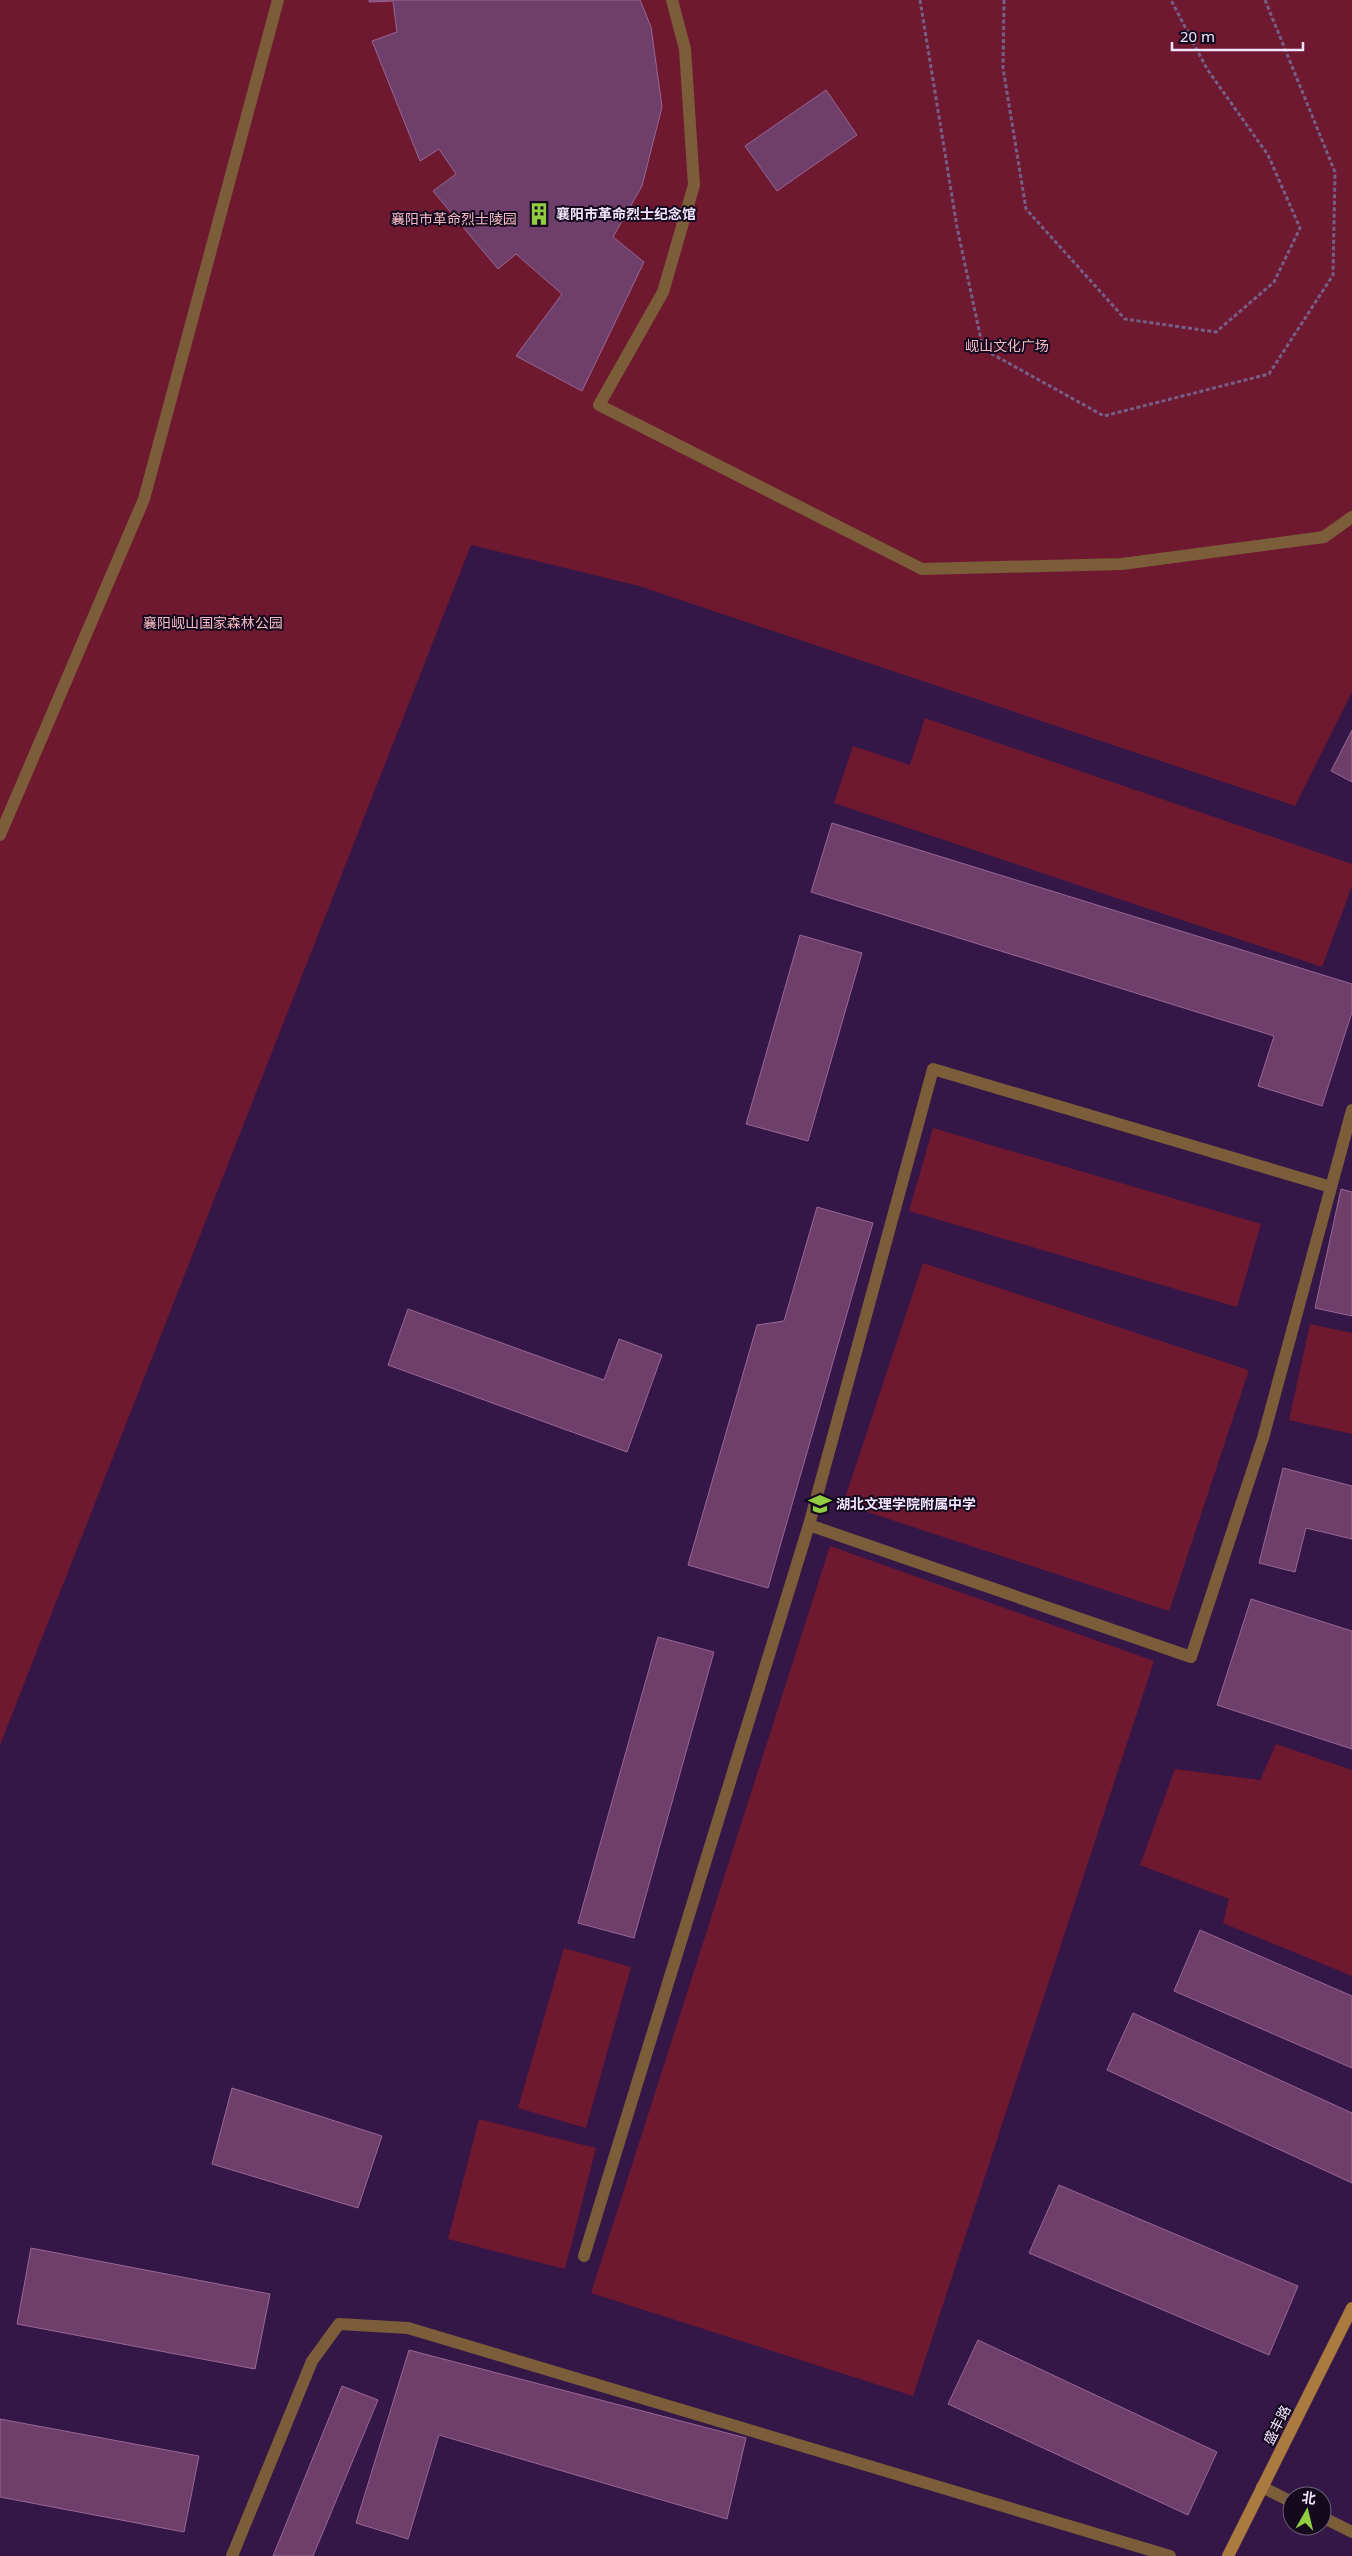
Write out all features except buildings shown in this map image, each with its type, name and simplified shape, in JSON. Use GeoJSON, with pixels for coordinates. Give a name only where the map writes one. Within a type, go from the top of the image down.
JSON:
{"type":"FeatureCollection","features":[{"type":"Feature","properties":{"kind":"street"},"geometry":{"type":"LineString","coordinates":[[0,835],[144,499],[278,0]]}},
{"type":"Feature","properties":{"kind":"street"},"geometry":{"type":"LineString","coordinates":[[672,0],[685,49],[694,185],[663,292],[599,405],[922,569],[1122,564],[1324,537],[1352,517]]}},
{"type":"Feature","properties":{"kind":"street"},"geometry":{"type":"LineString","coordinates":[[584,2256],[810,1525],[933,1069],[1331,1187]]}},
{"type":"Feature","properties":{"kind":"street"},"geometry":{"type":"LineString","coordinates":[[810,1525],[1191,1657],[1263,1438],[1352,1110]]}},
{"type":"Feature","properties":{"kind":"street","name":"盛丰路"},"geometry":{"type":"LineString","coordinates":[[1228,2556],[1352,2308]]}},
{"type":"Feature","properties":{"kind":"street"},"geometry":{"type":"LineString","coordinates":[[232,2556],[312,2361],[339,2324],[408,2328],[1170,2556]]}},
{"type":"Feature","properties":{"kind":"street"},"geometry":{"type":"LineString","coordinates":[[1262,2488],[1282,2497]]}},
{"type":"Feature","properties":{"kind":"street"},"geometry":{"type":"LineString","coordinates":[[1332,2522],[1352,2532]]}},
{"type":"Feature","properties":{"kind":"path"},"geometry":{"type":"LineString","coordinates":[[920,0],[957,227],[983,349],[1104,416],[1269,374],[1333,275],[1335,172],[1265,0]]}},
{"type":"Feature","properties":{"kind":"path"},"geometry":{"type":"LineString","coordinates":[[1004,0],[1003,68],[1026,209],[1126,319],[1216,332],[1274,282],[1300,228],[1268,155],[1207,69],[1171,0]]}},
{"type":"Feature","properties":{"kind":"green space","name":"岘山文化广场"},"geometry":{"type":"Polygon","coordinates":[[[0,0],[1352,0],[1352,692],[1295,806],[639,586],[471,545],[0,1745],[0,0]]]}},
{"type":"Feature","properties":{"kind":"green space"},"geometry":{"type":"Polygon","coordinates":[[[925,718],[1352,864],[1352,886],[1322,967],[834,803],[853,746],[910,765],[925,718]]]}},
{"type":"Feature","properties":{"kind":"green space"},"geometry":{"type":"Polygon","coordinates":[[[933,1128],[1261,1224],[1237,1307],[909,1211],[933,1128]]]}},
{"type":"Feature","properties":{"kind":"green space"},"geometry":{"type":"Polygon","coordinates":[[[923,1263],[1249,1370],[1169,1611],[843,1504],[923,1263]]]}},
{"type":"Feature","properties":{"kind":"green space"},"geometry":{"type":"Polygon","coordinates":[[[1310,1324],[1352,1333],[1352,1434],[1289,1420],[1310,1324]]]}},
{"type":"Feature","properties":{"kind":"green space"},"geometry":{"type":"Polygon","coordinates":[[[830,1546],[1154,1661],[913,2396],[591,2293],[830,1546]]]}},
{"type":"Feature","properties":{"kind":"green space"},"geometry":{"type":"Polygon","coordinates":[[[1276,1744],[1352,1770],[1352,1976],[1223,1923],[1229,1899],[1140,1865],[1175,1769],[1260,1780],[1276,1744]]]}},
{"type":"Feature","properties":{"kind":"green space"},"geometry":{"type":"Polygon","coordinates":[[[564,1948],[631,1967],[586,2128],[518,2108],[564,1948]]]}},
{"type":"Feature","properties":{"kind":"green space"},"geometry":{"type":"Polygon","coordinates":[[[479,2119],[596,2148],[565,2269],[448,2239],[479,2119]]]}},
{"type":"Feature","properties":{"kind":"place","name":"襄阳市革命烈士纪念馆"},"geometry":{"type":"Point","coordinates":[539,214]}},
{"type":"Feature","properties":{"kind":"place","name":"湖北文理学院附属中学"},"geometry":{"type":"Point","coordinates":[820,1504]}},
{"type":"Feature","properties":{"kind":"park label","name":"襄阳市革命烈士陵园"},"geometry":{"type":"Point","coordinates":[454,219]}},
{"type":"Feature","properties":{"kind":"park label","name":"襄阳岘山国家森林公园"},"geometry":{"type":"Point","coordinates":[213,623]}}]}
